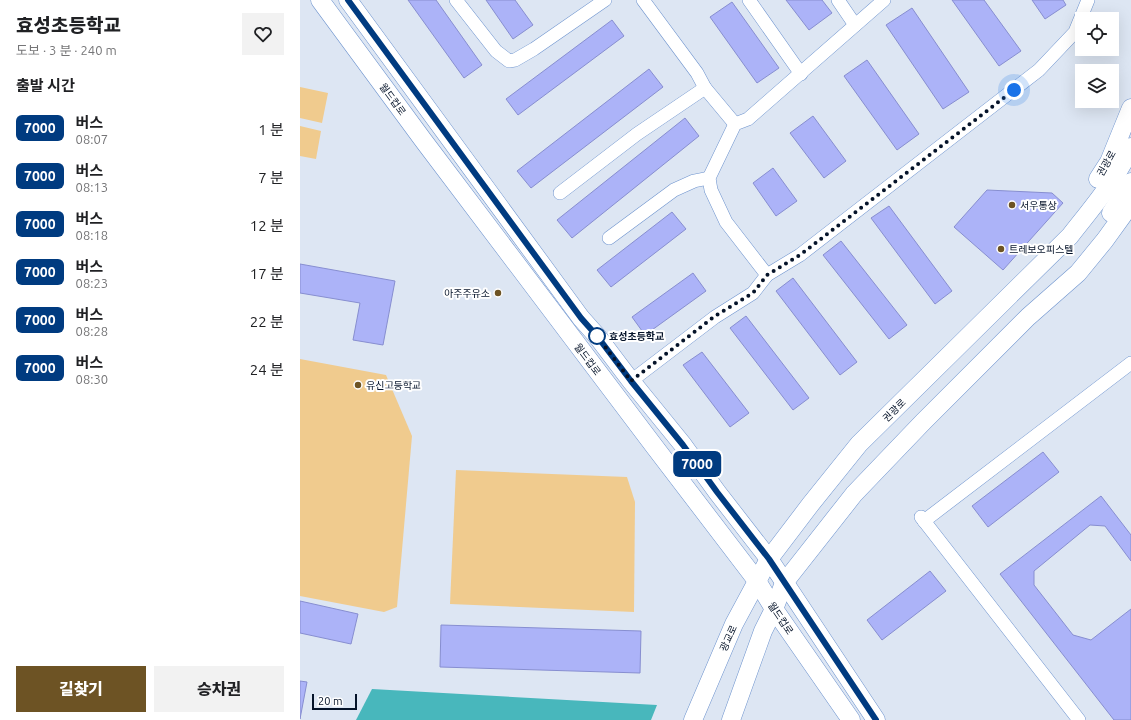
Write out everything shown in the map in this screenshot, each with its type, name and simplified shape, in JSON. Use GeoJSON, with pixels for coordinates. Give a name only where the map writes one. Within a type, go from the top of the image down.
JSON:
{"type":"FeatureCollection","features":[{"type":"Feature","properties":{"kind":"street","name":"월드컵로"},"geometry":{"type":"LineString","coordinates":[[320,0],[639,427],[757,581],[774,609],[851,720]]}},
{"type":"Feature","properties":{"kind":"street","name":"월드컵로"},"geometry":{"type":"LineString","coordinates":[[348,0],[581,318],[597,336],[683,445],[769,559],[876,720]]}},
{"type":"Feature","properties":{"kind":"street"},"geometry":{"type":"LineString","coordinates":[[456,0],[496,51],[509,61],[515,60],[534,49],[605,0]]}},
{"type":"Feature","properties":{"kind":"street"},"geometry":{"type":"LineString","coordinates":[[643,0],[697,73],[705,88],[735,124]]}},
{"type":"Feature","properties":{"kind":"street"},"geometry":{"type":"LineString","coordinates":[[749,0],[801,74]]}},
{"type":"Feature","properties":{"kind":"street"},"geometry":{"type":"LineString","coordinates":[[838,0],[855,25]]}},
{"type":"Feature","properties":{"kind":"street"},"geometry":{"type":"LineString","coordinates":[[767,275],[726,222],[711,190],[709,178],[735,124],[748,119],[884,0]]}},
{"type":"Feature","properties":{"kind":"street"},"geometry":{"type":"LineString","coordinates":[[631,381],[715,316],[753,293],[767,275],[800,255],[1039,70],[1075,32],[1088,0]]}},
{"type":"Feature","properties":{"kind":"street"},"geometry":{"type":"LineString","coordinates":[[560,193],[637,134],[705,88]]}},
{"type":"Feature","properties":{"kind":"street","name":"권광로"},"geometry":{"type":"LineString","coordinates":[[1032,274],[1109,162],[1131,108]]}},
{"type":"Feature","properties":{"kind":"street","name":"권광로"},"geometry":{"type":"LineString","coordinates":[[769,559],[810,504],[859,444],[1070,236],[1097,202],[1127,157],[1131,147]]}},
{"type":"Feature","properties":{"kind":"street"},"geometry":{"type":"LineString","coordinates":[[609,238],[674,190],[694,180],[709,178]]}},
{"type":"Feature","properties":{"kind":"street"},"geometry":{"type":"LineString","coordinates":[[1028,317],[1113,210],[1131,182]]}},
{"type":"Feature","properties":{"kind":"street"},"geometry":{"type":"LineString","coordinates":[[731,720],[763,631],[774,609],[784,583],[854,494],[923,422],[1028,317],[1078,273],[1105,240],[1131,204]]}},
{"type":"Feature","properties":{"kind":"street"},"geometry":{"type":"LineString","coordinates":[[1079,720],[923,519],[1131,363]]}},
{"type":"Feature","properties":{"kind":"street","name":"광교로"},"geometry":{"type":"LineString","coordinates":[[693,720],[734,624],[769,559]]}},
{"type":"Feature","properties":{"kind":"shaded area"},"geometry":{"type":"Polygon","coordinates":[[[300,87],[328,93],[322,123],[300,118],[300,87]]]}},
{"type":"Feature","properties":{"kind":"shaded area"},"geometry":{"type":"Polygon","coordinates":[[[300,126],[321,131],[316,159],[300,156],[300,126]]]}},
{"type":"Feature","properties":{"kind":"shaded area"},"geometry":{"type":"Polygon","coordinates":[[[300,359],[386,375],[412,436],[397,607],[384,612],[300,596],[300,359]]]}},
{"type":"Feature","properties":{"kind":"shaded area"},"geometry":{"type":"Polygon","coordinates":[[[456,470],[627,477],[635,502],[634,612],[450,604],[456,470]]]}},
{"type":"Feature","properties":{"kind":"water"},"geometry":{"type":"Polygon","coordinates":[[[372,689],[657,705],[651,720],[356,720],[372,689]]]}},
{"type":"Feature","properties":{"kind":"building"},"geometry":{"type":"Polygon","coordinates":[[[408,0],[436,0],[482,65],[464,78],[408,0]]]}},
{"type":"Feature","properties":{"kind":"building"},"geometry":{"type":"Polygon","coordinates":[[[486,0],[515,0],[533,25],[513,39],[486,0]]]}},
{"type":"Feature","properties":{"kind":"building"},"geometry":{"type":"Polygon","coordinates":[[[786,0],[822,0],[832,13],[809,30],[786,0]]]}},
{"type":"Feature","properties":{"kind":"building"},"geometry":{"type":"Polygon","coordinates":[[[952,0],[984,0],[1021,51],[999,66],[952,0]]]}},
{"type":"Feature","properties":{"kind":"building"},"geometry":{"type":"Polygon","coordinates":[[[1032,0],[1063,0],[1066,5],[1045,19],[1032,0]]]}},
{"type":"Feature","properties":{"kind":"building"},"geometry":{"type":"Polygon","coordinates":[[[732,2],[779,68],[757,83],[710,17],[732,2]]]}},
{"type":"Feature","properties":{"kind":"building"},"geometry":{"type":"Polygon","coordinates":[[[912,8],[969,92],[943,109],[886,25],[912,8]]]}},
{"type":"Feature","properties":{"kind":"building"},"geometry":{"type":"Polygon","coordinates":[[[612,20],[624,36],[518,115],[506,99],[612,20]]]}},
{"type":"Feature","properties":{"kind":"building"},"geometry":{"type":"Polygon","coordinates":[[[867,60],[919,134],[897,150],[844,76],[867,60]]]}},
{"type":"Feature","properties":{"kind":"building"},"geometry":{"type":"Polygon","coordinates":[[[649,69],[663,87],[531,188],[517,171],[649,69]]]}},
{"type":"Feature","properties":{"kind":"building"},"geometry":{"type":"Polygon","coordinates":[[[813,116],[846,161],[824,178],[790,133],[813,116]]]}},
{"type":"Feature","properties":{"kind":"building"},"geometry":{"type":"Polygon","coordinates":[[[685,118],[699,136],[572,238],[557,220],[685,118]]]}},
{"type":"Feature","properties":{"kind":"building"},"geometry":{"type":"Polygon","coordinates":[[[773,168],[797,201],[776,216],[753,183],[773,168]]]}},
{"type":"Feature","properties":{"kind":"building","name":"트레보오피스텔"},"geometry":{"type":"Polygon","coordinates":[[[987,190],[1052,193],[1063,203],[1003,270],[954,227],[987,190]]]}},
{"type":"Feature","properties":{"kind":"building"},"geometry":{"type":"Polygon","coordinates":[[[889,206],[952,291],[935,304],[871,218],[889,206]]]}},
{"type":"Feature","properties":{"kind":"building"},"geometry":{"type":"Polygon","coordinates":[[[672,212],[686,229],[611,287],[597,270],[672,212]]]}},
{"type":"Feature","properties":{"kind":"building"},"geometry":{"type":"Polygon","coordinates":[[[841,241],[907,325],[889,339],[823,255],[841,241]]]}},
{"type":"Feature","properties":{"kind":"building"},"geometry":{"type":"Polygon","coordinates":[[[300,264],[395,281],[383,345],[353,340],[360,303],[300,293],[300,264]]]}},
{"type":"Feature","properties":{"kind":"building"},"geometry":{"type":"Polygon","coordinates":[[[693,273],[706,291],[645,335],[632,317],[693,273]]]}},
{"type":"Feature","properties":{"kind":"building"},"geometry":{"type":"Polygon","coordinates":[[[793,278],[857,362],[840,375],[776,291],[793,278]]]}},
{"type":"Feature","properties":{"kind":"building"},"geometry":{"type":"Polygon","coordinates":[[[746,316],[809,398],[793,410],[730,328],[746,316]]]}},
{"type":"Feature","properties":{"kind":"building"},"geometry":{"type":"Polygon","coordinates":[[[702,352],[749,413],[730,427],[683,365],[702,352]]]}},
{"type":"Feature","properties":{"kind":"building"},"geometry":{"type":"Polygon","coordinates":[[[1043,452],[1059,472],[988,527],[972,506],[1043,452]]]}},
{"type":"Feature","properties":{"kind":"building"},"geometry":{"type":"Polygon","coordinates":[[[1101,496],[1131,535],[1131,561],[1105,526],[1090,525],[1034,571],[1034,585],[1073,635],[1091,640],[1131,609],[1131,720],[1114,720],[1000,574],[1101,496]]]}},
{"type":"Feature","properties":{"kind":"building"},"geometry":{"type":"Polygon","coordinates":[[[930,571],[946,591],[882,640],[867,620],[930,571]]]}},
{"type":"Feature","properties":{"kind":"building"},"geometry":{"type":"Polygon","coordinates":[[[300,601],[358,614],[351,644],[300,633],[300,601]]]}},
{"type":"Feature","properties":{"kind":"building"},"geometry":{"type":"Polygon","coordinates":[[[441,625],[641,631],[640,673],[440,667],[441,625]]]}},
{"type":"Feature","properties":{"kind":"building"},"geometry":{"type":"Polygon","coordinates":[[[300,681],[307,682],[300,719],[300,681]]]}},
{"type":"Feature","properties":{"kind":"bus line","name":"7000"},"geometry":{"type":"LineString","coordinates":[[348,0],[581,318],[597,336],[683,445],[769,559],[876,720]]}},
{"type":"Feature","properties":{"kind":"place","name":"서우통상"},"geometry":{"type":"Point","coordinates":[1012,205]}},
{"type":"Feature","properties":{"kind":"place","name":"트레보오피스텔"},"geometry":{"type":"Point","coordinates":[1001,249]}},
{"type":"Feature","properties":{"kind":"place","name":"아주주유소"},"geometry":{"type":"Point","coordinates":[498,293]}},
{"type":"Feature","properties":{"kind":"place","name":"효성초등학교"},"geometry":{"type":"Point","coordinates":[597,336]}},
{"type":"Feature","properties":{"kind":"place","name":"유신고등학교"},"geometry":{"type":"Point","coordinates":[358,385]}},
{"type":"Feature","properties":{"kind":"route"},"geometry":{"type":"LineString","coordinates":[[597,336],[631,381],[715,316],[753,293],[767,275],[800,255],[1014,90]]}}]}
